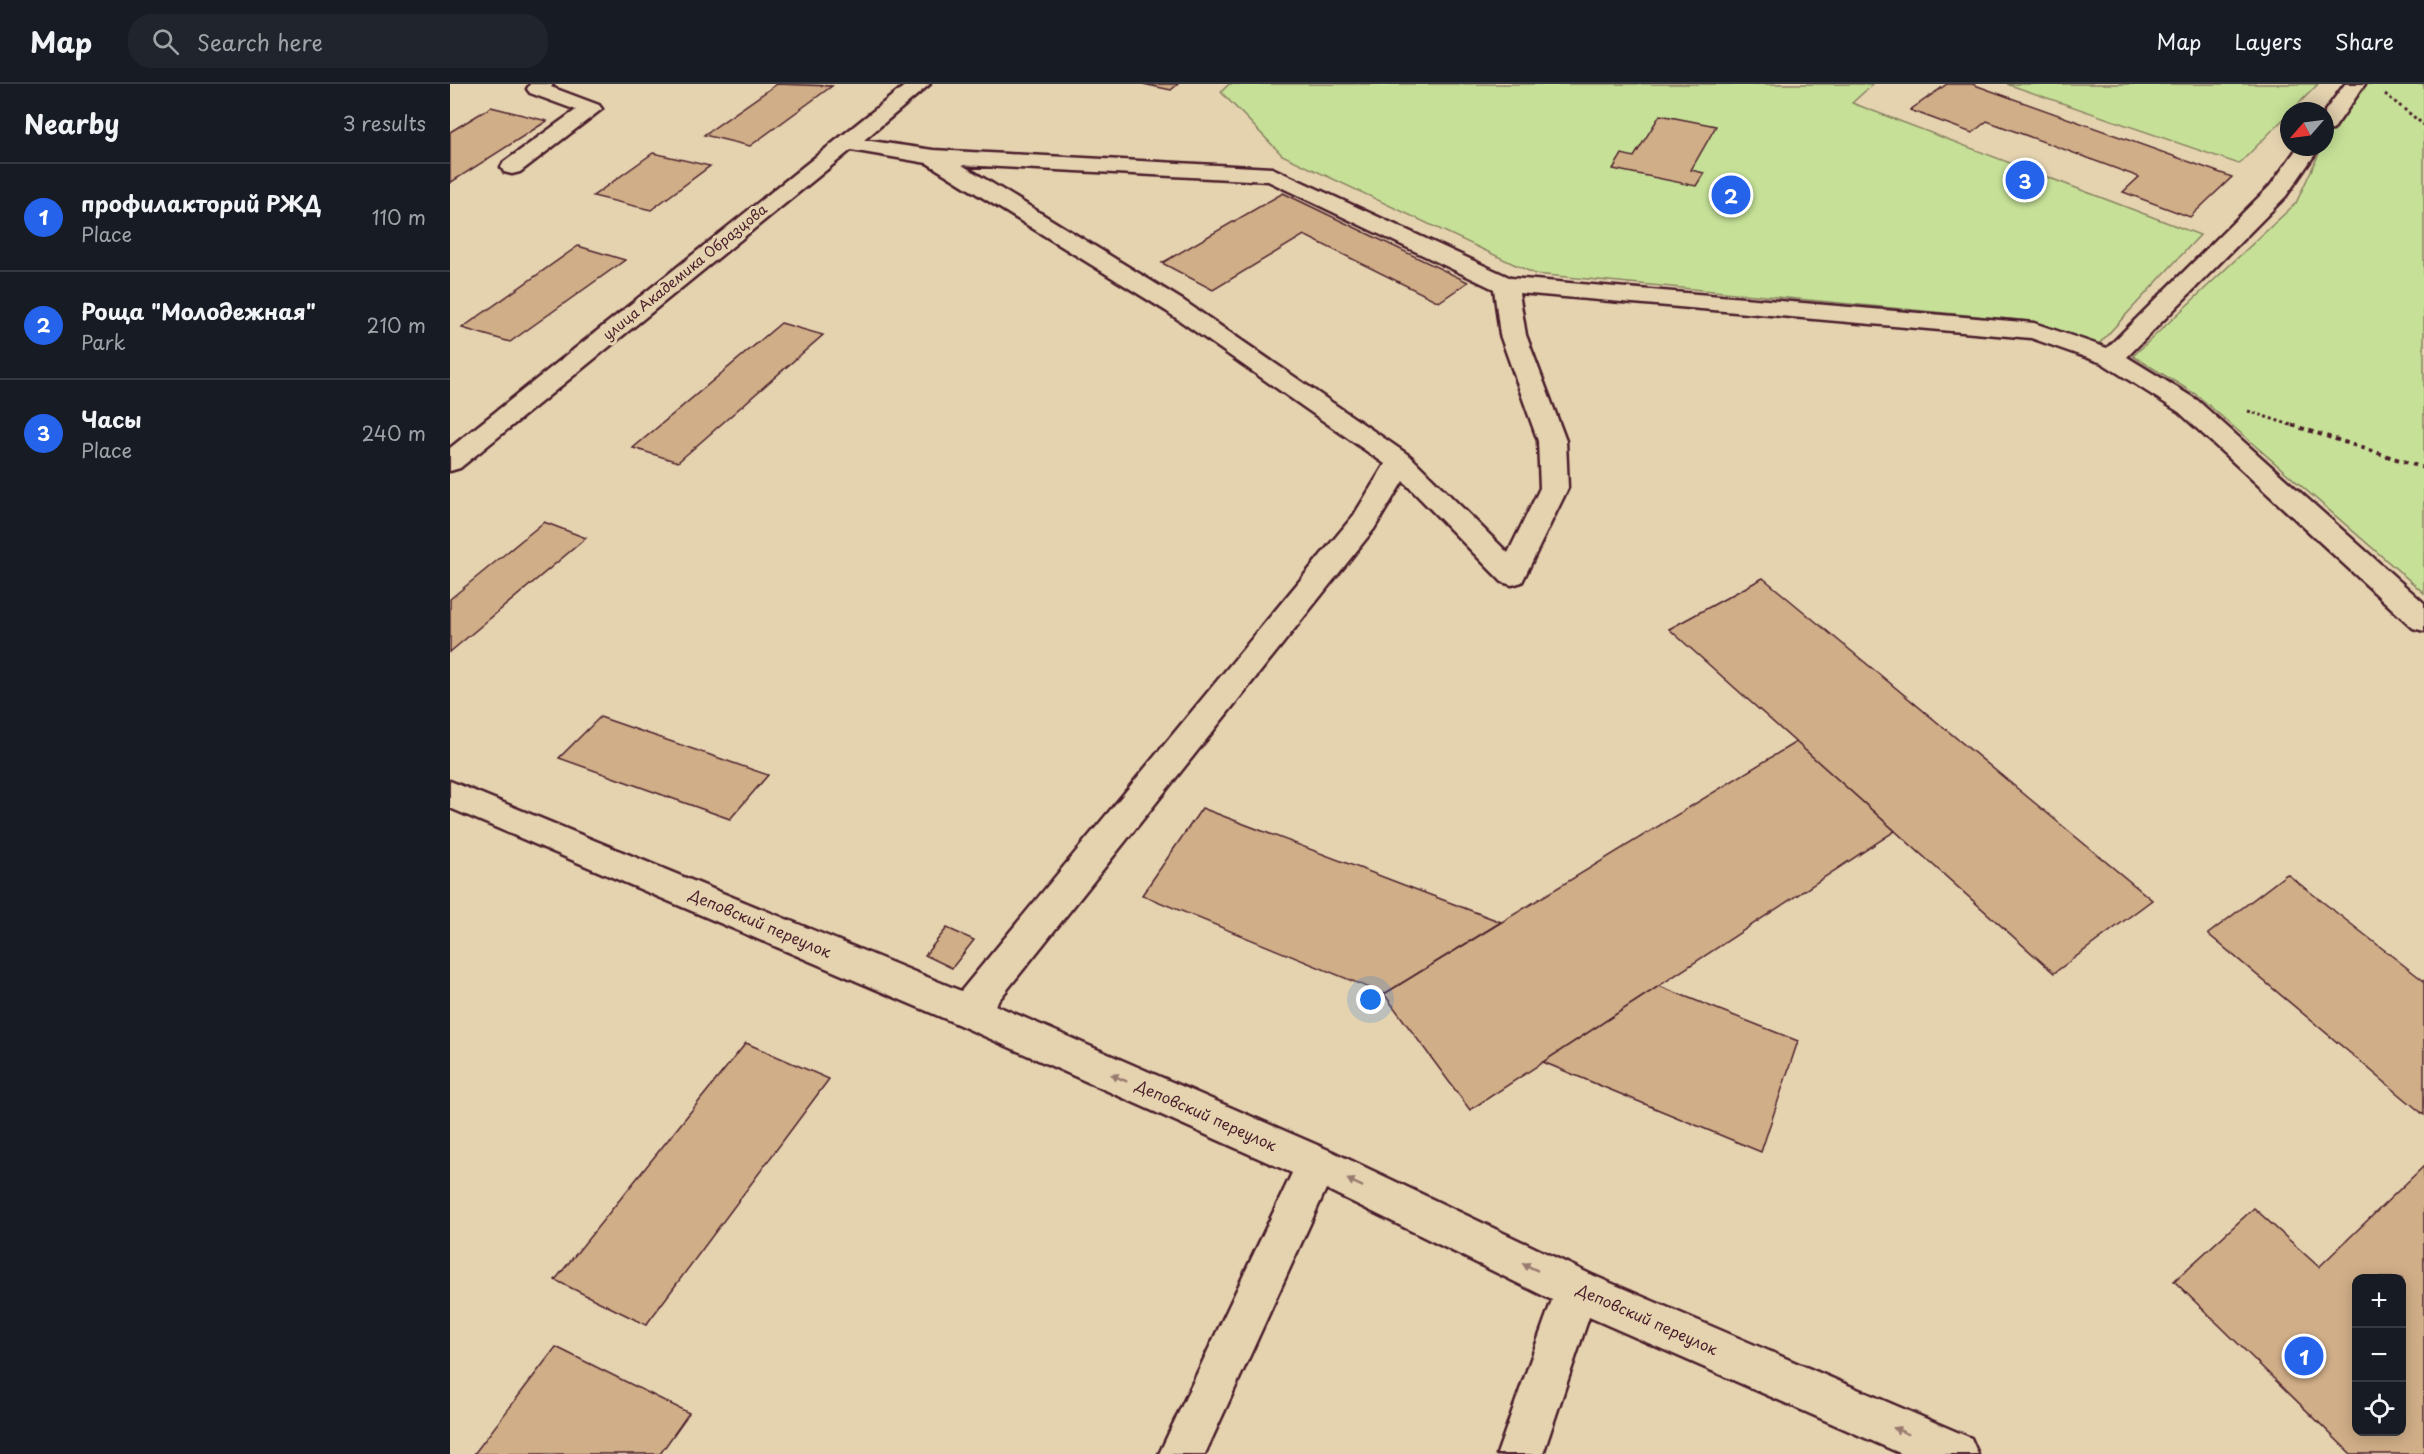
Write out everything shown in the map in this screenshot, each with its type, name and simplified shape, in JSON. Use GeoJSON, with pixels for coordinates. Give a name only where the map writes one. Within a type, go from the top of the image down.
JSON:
{"type":"FeatureCollection","features":[{"type":"Feature","properties":{"kind":"street"},"geometry":{"type":"LineString","coordinates":[[512,167],[592,109],[537,89],[543,84]]}},
{"type":"Feature","properties":{"kind":"street","name":"улица Академика Образцова"},"geometry":{"type":"LineString","coordinates":[[450,462],[845,142],[920,84]]}},
{"type":"Feature","properties":{"kind":"street"},"geometry":{"type":"LineString","coordinates":[[2334,113],[2355,84]]}},
{"type":"Feature","properties":{"kind":"street"},"geometry":{"type":"LineString","coordinates":[[845,142],[933,157],[1272,174],[1506,285],[2034,332],[2111,358],[2188,406],[2424,620]]}},
{"type":"Feature","properties":{"kind":"street"},"geometry":{"type":"LineString","coordinates":[[2111,358],[2278,190],[2303,156]]}},
{"type":"Feature","properties":{"kind":"street"},"geometry":{"type":"LineString","coordinates":[[933,157],[1175,306],[1400,462],[1512,575],[1554,488],[1552,441],[1513,335],[1506,285]]}},
{"type":"Feature","properties":{"kind":"street"},"geometry":{"type":"LineString","coordinates":[[968,1011],[1364,522],[1400,462]]}},
{"type":"Feature","properties":{"kind":"street","name":"Деповский переулок"},"geometry":{"type":"LineString","coordinates":[[450,794],[968,1011],[1317,1164],[1577,1290],[1955,1454]]}},
{"type":"Feature","properties":{"kind":"street"},"geometry":{"type":"LineString","coordinates":[[1182,1454],[1317,1164]]}},
{"type":"Feature","properties":{"kind":"street"},"geometry":{"type":"LineString","coordinates":[[1520,1454],[1577,1290]]}},
{"type":"Feature","properties":{"kind":"path"},"geometry":{"type":"LineString","coordinates":[[2381,91],[2424,125]]}},
{"type":"Feature","properties":{"kind":"path"},"geometry":{"type":"LineString","coordinates":[[2237,407],[2424,468]]}},
{"type":"Feature","properties":{"kind":"green space"},"geometry":{"type":"Polygon","coordinates":[[[1229,84],[1873,84],[1852,103],[2200,235],[2097,346],[2029,321],[1535,274],[1282,155],[1221,92],[1229,84]]]}},
{"type":"Feature","properties":{"kind":"green space"},"geometry":{"type":"Polygon","coordinates":[[[2007,84],[2318,84],[2300,102],[2280,102],[2280,122],[2239,164],[2007,84]]]}},
{"type":"Feature","properties":{"kind":"green space"},"geometry":{"type":"Polygon","coordinates":[[[2351,84],[2424,84],[2424,593],[2197,395],[2133,356],[2296,203],[2318,156],[2334,156],[2334,121],[2351,84]]]}},
{"type":"Feature","properties":{"kind":"building"},"geometry":{"type":"Polygon","coordinates":[[[777,84],[832,86],[750,146],[704,135],[777,84]]]}},
{"type":"Feature","properties":{"kind":"building"},"geometry":{"type":"Polygon","coordinates":[[[1143,84],[1178,84],[1171,90],[1143,84]]]}},
{"type":"Feature","properties":{"kind":"building"},"geometry":{"type":"Polygon","coordinates":[[[1947,84],[1972,84],[2232,177],[2190,217],[2123,192],[2139,177],[1987,121],[1972,133],[1910,110],[1947,84]]]}},
{"type":"Feature","properties":{"kind":"building"},"geometry":{"type":"Polygon","coordinates":[[[491,107],[547,121],[450,183],[450,132],[491,107]]]}},
{"type":"Feature","properties":{"kind":"building"},"geometry":{"type":"Polygon","coordinates":[[[1660,115],[1716,126],[1691,170],[1704,173],[1696,186],[1613,169],[1622,154],[1634,157],[1660,115]]]}},
{"type":"Feature","properties":{"kind":"building"},"geometry":{"type":"Polygon","coordinates":[[[653,153],[710,166],[651,210],[593,196],[653,153]]]}},
{"type":"Feature","properties":{"kind":"building"},"geometry":{"type":"Polygon","coordinates":[[[1283,193],[1468,282],[1439,302],[1304,235],[1213,290],[1162,263],[1283,193]]]}},
{"type":"Feature","properties":{"kind":"building"},"geometry":{"type":"Polygon","coordinates":[[[578,246],[625,260],[510,342],[462,328],[578,246]]]}},
{"type":"Feature","properties":{"kind":"building"},"geometry":{"type":"Polygon","coordinates":[[[781,323],[823,335],[678,462],[633,448],[781,323]]]}},
{"type":"Feature","properties":{"kind":"building"},"geometry":{"type":"Polygon","coordinates":[[[544,522],[586,538],[450,652],[450,599],[544,522]]]}},
{"type":"Feature","properties":{"kind":"building"},"geometry":{"type":"Polygon","coordinates":[[[1763,578],[2152,900],[2054,973],[1669,629],[1763,578]]]}},
{"type":"Feature","properties":{"kind":"building"},"geometry":{"type":"Polygon","coordinates":[[[600,717],[768,775],[730,819],[559,758],[600,717]]]}},
{"type":"Feature","properties":{"kind":"building"},"geometry":{"type":"Polygon","coordinates":[[[1796,742],[1895,831],[1470,1110],[1384,994],[1796,742]]]}},
{"type":"Feature","properties":{"kind":"building"},"geometry":{"type":"Polygon","coordinates":[[[1202,808],[1501,922],[1384,994],[1142,895],[1202,808]]]}},
{"type":"Feature","properties":{"kind":"building"},"geometry":{"type":"Polygon","coordinates":[[[2287,874],[2424,981],[2424,1115],[2208,934],[2287,874]]]}},
{"type":"Feature","properties":{"kind":"building"},"geometry":{"type":"Polygon","coordinates":[[[947,928],[974,940],[952,968],[925,955],[947,928]]]}},
{"type":"Feature","properties":{"kind":"building"},"geometry":{"type":"Polygon","coordinates":[[[1659,986],[1798,1041],[1761,1152],[1543,1062],[1659,986]]]}},
{"type":"Feature","properties":{"kind":"building"},"geometry":{"type":"Polygon","coordinates":[[[746,1043],[829,1079],[646,1325],[555,1280],[746,1043]]]}},
{"type":"Feature","properties":{"kind":"building"},"geometry":{"type":"Polygon","coordinates":[[[2424,1166],[2424,1454],[2351,1454],[2174,1281],[2254,1208],[2319,1267],[2424,1166]]]}},
{"type":"Feature","properties":{"kind":"building"},"geometry":{"type":"Polygon","coordinates":[[[556,1347],[689,1413],[660,1454],[474,1454],[556,1347]]]}},
{"type":"Feature","properties":{"kind":"place","name":"Часы"},"geometry":{"type":"Point","coordinates":[2025,180]}},
{"type":"Feature","properties":{"kind":"place","name":"Роща \"Молодежная\""},"geometry":{"type":"Point","coordinates":[1731,195]}},
{"type":"Feature","properties":{"kind":"place","name":"профилакторий РЖД"},"geometry":{"type":"Point","coordinates":[2304,1356]}}]}
